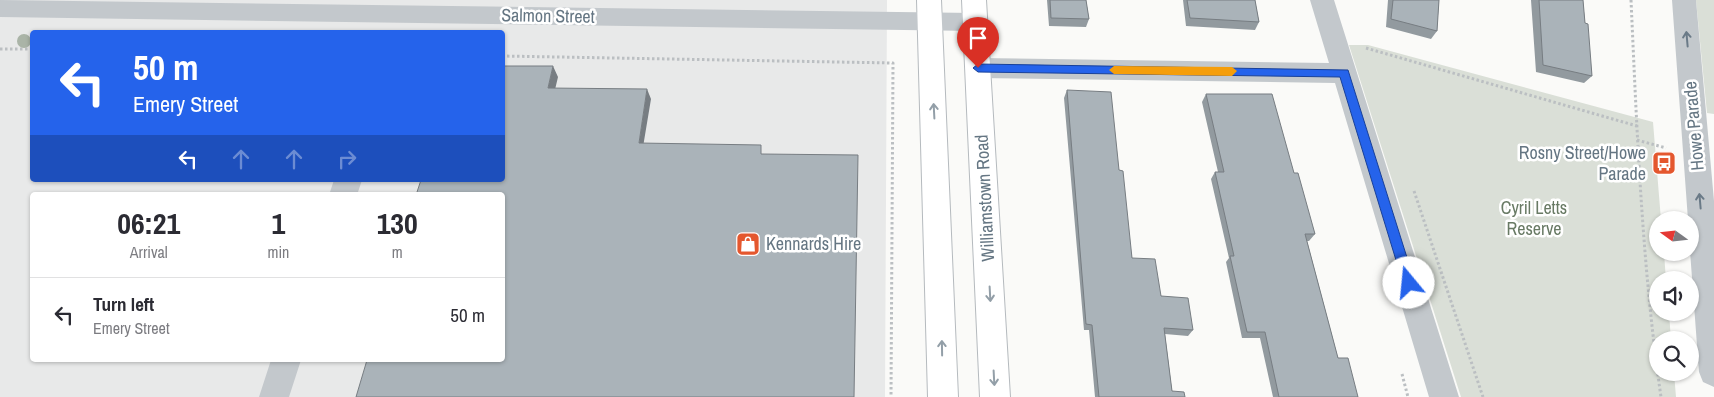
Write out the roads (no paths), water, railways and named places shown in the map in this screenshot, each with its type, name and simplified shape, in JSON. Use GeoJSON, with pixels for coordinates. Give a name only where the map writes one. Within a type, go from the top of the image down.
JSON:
{"type":"FeatureCollection","features":[{"type":"Feature","properties":{"kind":"main road"},"geometry":{"type":"LineString","coordinates":[[930,11],[943,397]]}},
{"type":"Feature","properties":{"kind":"main road","name":"Williamstown Road"},"geometry":{"type":"LineString","coordinates":[[974,11],[995,397]]}},
{"type":"Feature","properties":{"kind":"street"},"geometry":{"type":"LineString","coordinates":[[1322,0],[1444,397]]}},
{"type":"Feature","properties":{"kind":"street","name":"Howe Parade"},"geometry":{"type":"LineString","coordinates":[[1684,0],[1704,136],[1714,372]]}},
{"type":"Feature","properties":{"kind":"street","name":"Salmon Street"},"geometry":{"type":"LineString","coordinates":[[0,8],[402,23],[974,11]]}},
{"type":"Feature","properties":{"kind":"street"},"geometry":{"type":"LineString","coordinates":[[978,68],[1344,73]]}},
{"type":"Feature","properties":{"kind":"street"},"geometry":{"type":"LineString","coordinates":[[274,397],[285,362]]}},
{"type":"Feature","properties":{"kind":"place","name":"Rosny Street/Howe Parade"},"geometry":{"type":"Point","coordinates":[1664,163]}},
{"type":"Feature","properties":{"kind":"place","name":"Kennards Hire"},"geometry":{"type":"Point","coordinates":[748,244]}},
{"type":"Feature","properties":{"kind":"park label","name":"Cyril Letts Reserve"},"geometry":{"type":"Point","coordinates":[1534,218]}}]}
